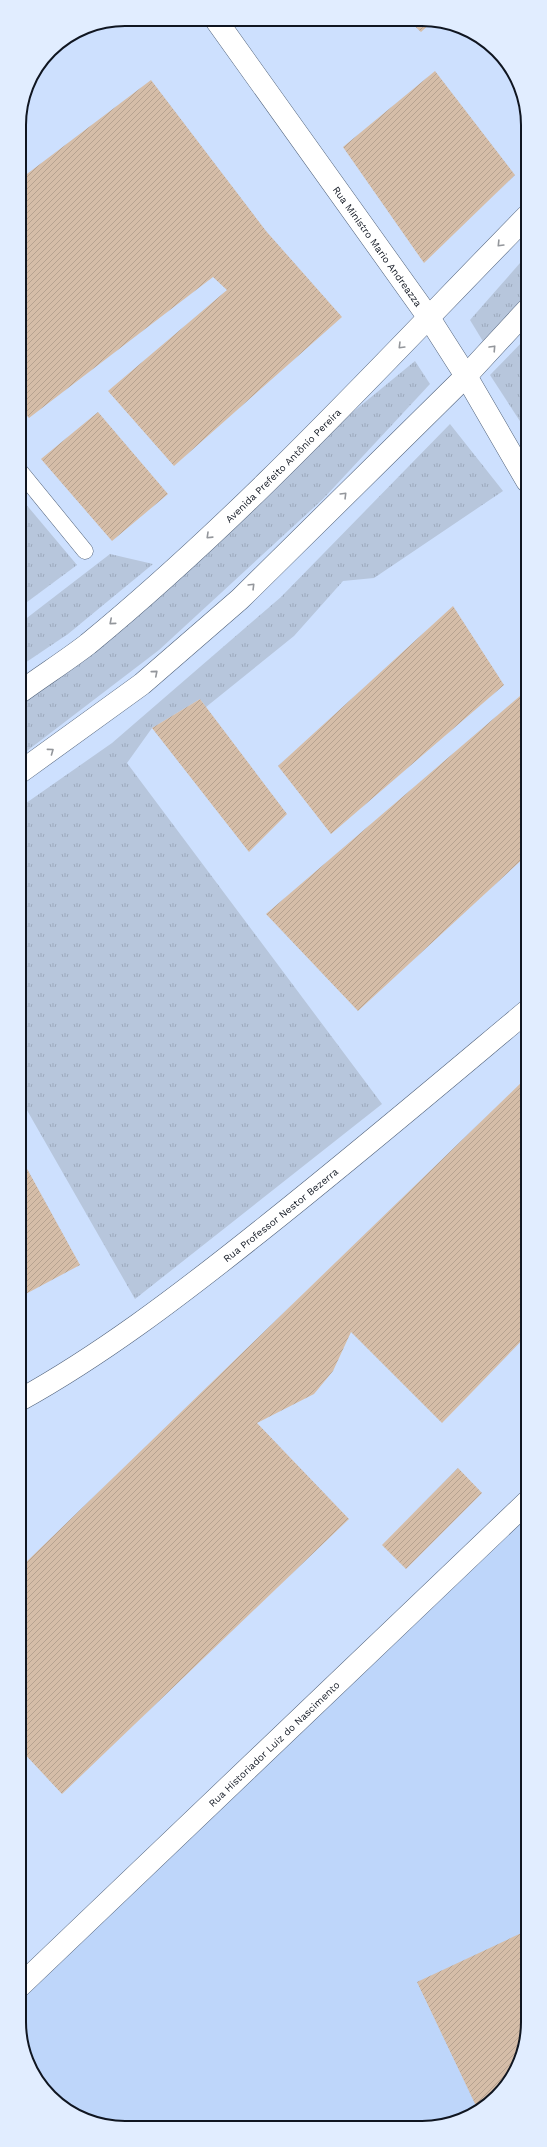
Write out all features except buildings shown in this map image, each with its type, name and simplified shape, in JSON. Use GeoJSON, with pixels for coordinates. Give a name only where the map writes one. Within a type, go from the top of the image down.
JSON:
{"type":"FeatureCollection","features":[{"type":"Feature","properties":{"kind":"street","name":"Rua Ministro Mario Andreazza"},"geometry":{"type":"LineString","coordinates":[[220,26],[429,318],[466,376],[521,471]]}},
{"type":"Feature","properties":{"kind":"street","name":"Avenida Prefeito Antônio Pereira"},"geometry":{"type":"LineString","coordinates":[[26,688],[87,644],[188,557],[306,442],[429,318],[521,222]]}},
{"type":"Feature","properties":{"kind":"street"},"geometry":{"type":"LineString","coordinates":[[26,769],[142,684],[240,598],[466,376],[521,316]]}},
{"type":"Feature","properties":{"kind":"street","name":"Rua Professor Nestor Bezerra"},"geometry":{"type":"LineString","coordinates":[[26,1397],[63,1376],[177,1297],[303,1197],[521,1016]]}},
{"type":"Feature","properties":{"kind":"street","name":"Rua Historiador Luiz do Nascimento"},"geometry":{"type":"LineString","coordinates":[[26,1980],[521,1508]]}},
{"type":"Feature","properties":{"kind":"lane"},"geometry":{"type":"LineString","coordinates":[[26,478],[86,551]]}},
{"type":"Feature","properties":{"kind":"shaded area"},"geometry":{"type":"Polygon","coordinates":[[[521,1513],[521,2028],[518,2048],[511,2066],[501,2082],[492,2092],[466,2111],[454,2116],[422,2121],[119,2121],[106,2119],[81,2111],[70,2104],[55,2092],[39,2072],[29,2048],[26,2022],[26,1996],[521,1513]]]}},
{"type":"Feature","properties":{"kind":"green space"},"geometry":{"type":"Polygon","coordinates":[[[521,262],[521,304],[484,343],[470,320],[521,262]]]}},
{"type":"Feature","properties":{"kind":"green space"},"geometry":{"type":"Polygon","coordinates":[[[521,343],[521,423],[490,375],[521,343]]]}},
{"type":"Feature","properties":{"kind":"green space"},"geometry":{"type":"Polygon","coordinates":[[[415,361],[430,384],[323,499],[159,650],[26,752],[26,697],[331,430],[415,361]]]}},
{"type":"Feature","properties":{"kind":"green space"},"geometry":{"type":"Polygon","coordinates":[[[450,424],[503,491],[374,578],[343,581],[294,636],[206,707],[200,699],[152,728],[127,763],[382,1104],[135,1299],[26,1108],[26,803],[112,743],[281,597],[450,424]]]}},
{"type":"Feature","properties":{"kind":"green space"},"geometry":{"type":"Polygon","coordinates":[[[26,504],[77,565],[26,603],[26,504]]]}},
{"type":"Feature","properties":{"kind":"green space"},"geometry":{"type":"Polygon","coordinates":[[[110,554],[153,564],[68,634],[26,662],[26,619],[110,554]]]}}]}
